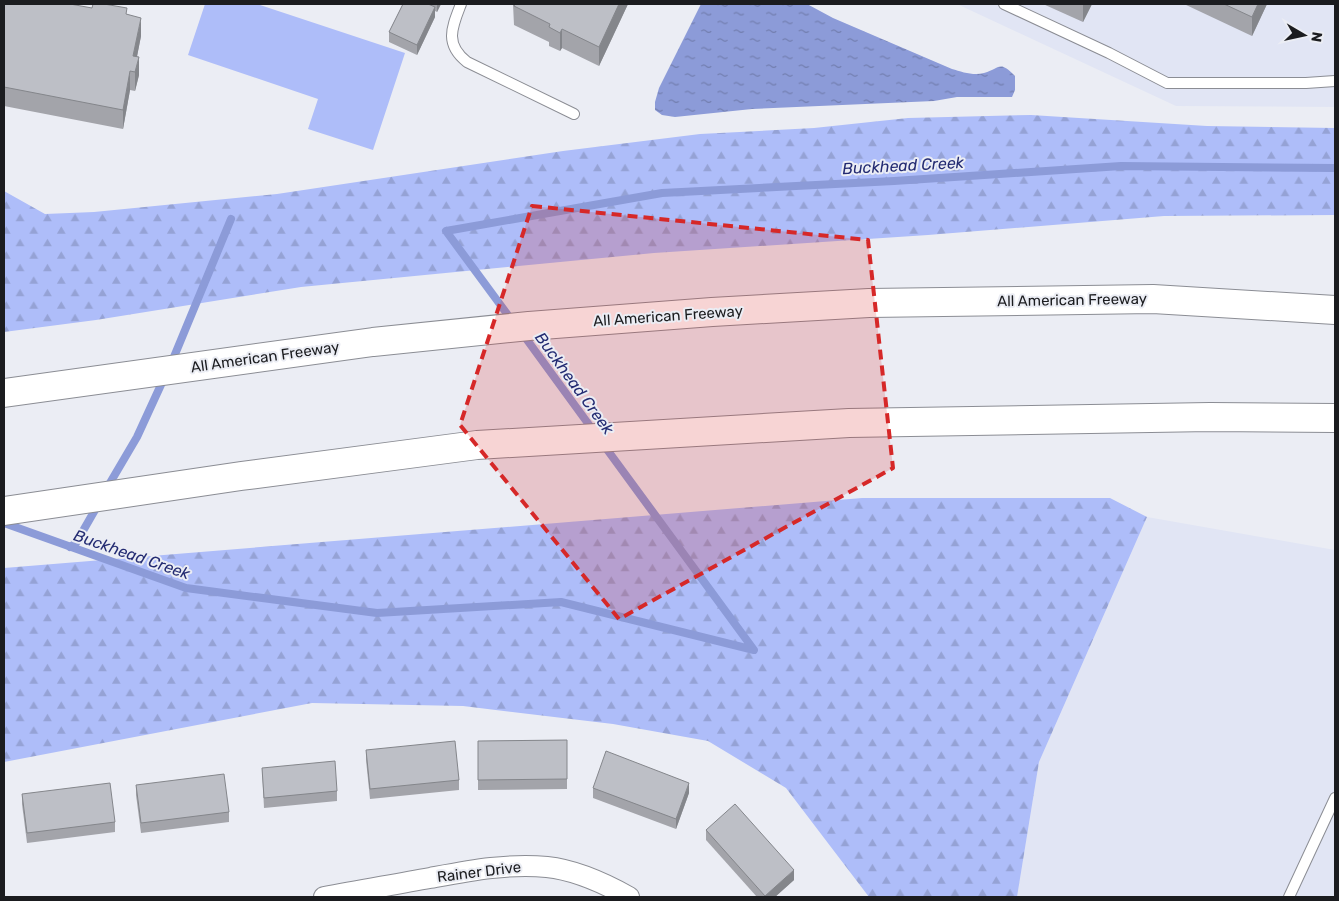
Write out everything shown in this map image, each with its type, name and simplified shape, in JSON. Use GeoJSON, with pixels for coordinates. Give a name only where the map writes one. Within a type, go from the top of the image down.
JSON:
{"type":"FeatureCollection","features":[{"type":"Feature","properties":{"kind":"highway"},"geometry":{"type":"LineString","coordinates":[[1153,299],[1335,291]]}},
{"type":"Feature","properties":{"kind":"highway","name":"All American Freeway"},"geometry":{"type":"LineString","coordinates":[[4,393],[373,342],[529,326],[869,303],[1153,299],[1335,310]]}},
{"type":"Feature","properties":{"kind":"highway"},"geometry":{"type":"LineString","coordinates":[[4,511],[251,475],[477,445],[849,423],[1210,417],[1335,418]]}},
{"type":"Feature","properties":{"kind":"street","name":"Rainer Drive"},"geometry":{"type":"LineString","coordinates":[[324,897],[473,870],[512,866],[547,867],[564,870],[597,880],[629,897]]}},
{"type":"Feature","properties":{"kind":"lane"},"geometry":{"type":"LineString","coordinates":[[461,4],[452,28],[453,43],[459,56],[467,62],[574,114]]}},
{"type":"Feature","properties":{"kind":"lane"},"geometry":{"type":"LineString","coordinates":[[1004,4],[1109,53],[1167,83],[1335,81]]}},
{"type":"Feature","properties":{"kind":"lane"},"geometry":{"type":"LineString","coordinates":[[1289,897],[1335,798]]}},
{"type":"Feature","properties":{"kind":"highlighted area"},"geometry":{"type":"Polygon","coordinates":[[[532,206],[868,240],[893,468],[619,619],[460,425],[532,206]]]}},
{"type":"Feature","properties":{"kind":"shaded area"},"geometry":{"type":"Polygon","coordinates":[[[957,4],[1335,4],[1335,107],[1176,106],[957,4]]]}},
{"type":"Feature","properties":{"kind":"shaded area"},"geometry":{"type":"Polygon","coordinates":[[[1147,517],[1335,550],[1335,897],[1017,897],[1039,762],[1147,517]]]}},
{"type":"Feature","properties":{"kind":"green space"},"geometry":{"type":"Polygon","coordinates":[[[205,4],[257,4],[405,53],[373,150],[308,129],[318,99],[188,55],[205,4]]]}},
{"type":"Feature","properties":{"kind":"green space"},"geometry":{"type":"Polygon","coordinates":[[[1031,115],[1207,126],[1335,128],[1335,215],[1164,216],[928,235],[654,253],[301,287],[96,320],[4,332],[4,191],[45,214],[94,212],[277,194],[563,151],[700,134],[814,128],[908,118],[1031,115]]]}},
{"type":"Feature","properties":{"kind":"green space"},"geometry":{"type":"Polygon","coordinates":[[[862,498],[1110,498],[1147,517],[1039,762],[1017,897],[869,897],[786,788],[708,741],[613,724],[463,706],[312,703],[4,762],[4,568],[862,498]]]}},
{"type":"Feature","properties":{"kind":"water"},"geometry":{"type":"Polygon","coordinates":[[[701,4],[807,4],[833,18],[952,69],[976,74],[1000,67],[1006,68],[1015,76],[1015,90],[1012,97],[957,97],[934,101],[752,109],[675,117],[662,115],[655,110],[659,88],[701,4]]]}},
{"type":"Feature","properties":{"kind":"building"},"geometry":{"type":"Polygon","coordinates":[[[4,4],[70,4],[92,8],[93,4],[104,4],[127,8],[126,14],[141,18],[133,56],[139,57],[135,72],[130,71],[123,110],[4,87],[4,4]]]}},
{"type":"Feature","properties":{"kind":"building"},"geometry":{"type":"Polygon","coordinates":[[[403,4],[428,4],[435,7],[417,45],[389,32],[403,4]]]}},
{"type":"Feature","properties":{"kind":"building"},"geometry":{"type":"Polygon","coordinates":[[[515,4],[619,4],[599,47],[562,29],[560,33],[549,27],[550,24],[514,6],[515,4]]]}},
{"type":"Feature","properties":{"kind":"building"},"geometry":{"type":"Polygon","coordinates":[[[1224,4],[1258,4],[1252,17],[1224,4]]]}},
{"type":"Feature","properties":{"kind":"building"},"geometry":{"type":"Polygon","coordinates":[[[567,740],[567,779],[478,780],[478,741],[567,740]]]}},
{"type":"Feature","properties":{"kind":"building"},"geometry":{"type":"Polygon","coordinates":[[[455,741],[459,780],[370,789],[366,750],[455,741]]]}},
{"type":"Feature","properties":{"kind":"building"},"geometry":{"type":"Polygon","coordinates":[[[606,751],[689,783],[676,819],[593,788],[606,751]]]}},
{"type":"Feature","properties":{"kind":"building"},"geometry":{"type":"Polygon","coordinates":[[[335,761],[337,791],[264,798],[262,768],[335,761]]]}},
{"type":"Feature","properties":{"kind":"building"},"geometry":{"type":"Polygon","coordinates":[[[224,774],[229,812],[141,823],[136,785],[224,774]]]}},
{"type":"Feature","properties":{"kind":"building"},"geometry":{"type":"Polygon","coordinates":[[[110,783],[115,822],[27,833],[22,794],[110,783]]]}},
{"type":"Feature","properties":{"kind":"building"},"geometry":{"type":"Polygon","coordinates":[[[735,804],[794,870],[765,896],[706,830],[735,804]]]}},
{"type":"Feature","properties":{"kind":"waterway","name":"Buckhead Creek"},"geometry":{"type":"LineString","coordinates":[[513,322],[446,231],[662,193],[894,181],[1121,166],[1335,168]]}},
{"type":"Feature","properties":{"kind":"waterway"},"geometry":{"type":"LineString","coordinates":[[171,364],[231,219]]}},
{"type":"Feature","properties":{"kind":"waterway","name":"Buckhead Creek"},"geometry":{"type":"LineString","coordinates":[[522,333],[595,433]]}},
{"type":"Feature","properties":{"kind":"waterway"},"geometry":{"type":"LineString","coordinates":[[107,488],[137,437],[165,376]]}},
{"type":"Feature","properties":{"kind":"waterway","name":"Buckhead Creek"},"geometry":{"type":"LineString","coordinates":[[4,523],[186,588],[377,613],[561,602],[754,650],[603,444]]}},
{"type":"Feature","properties":{"kind":"waterway"},"geometry":{"type":"LineString","coordinates":[[70,547],[76,543],[99,503]]}}]}
